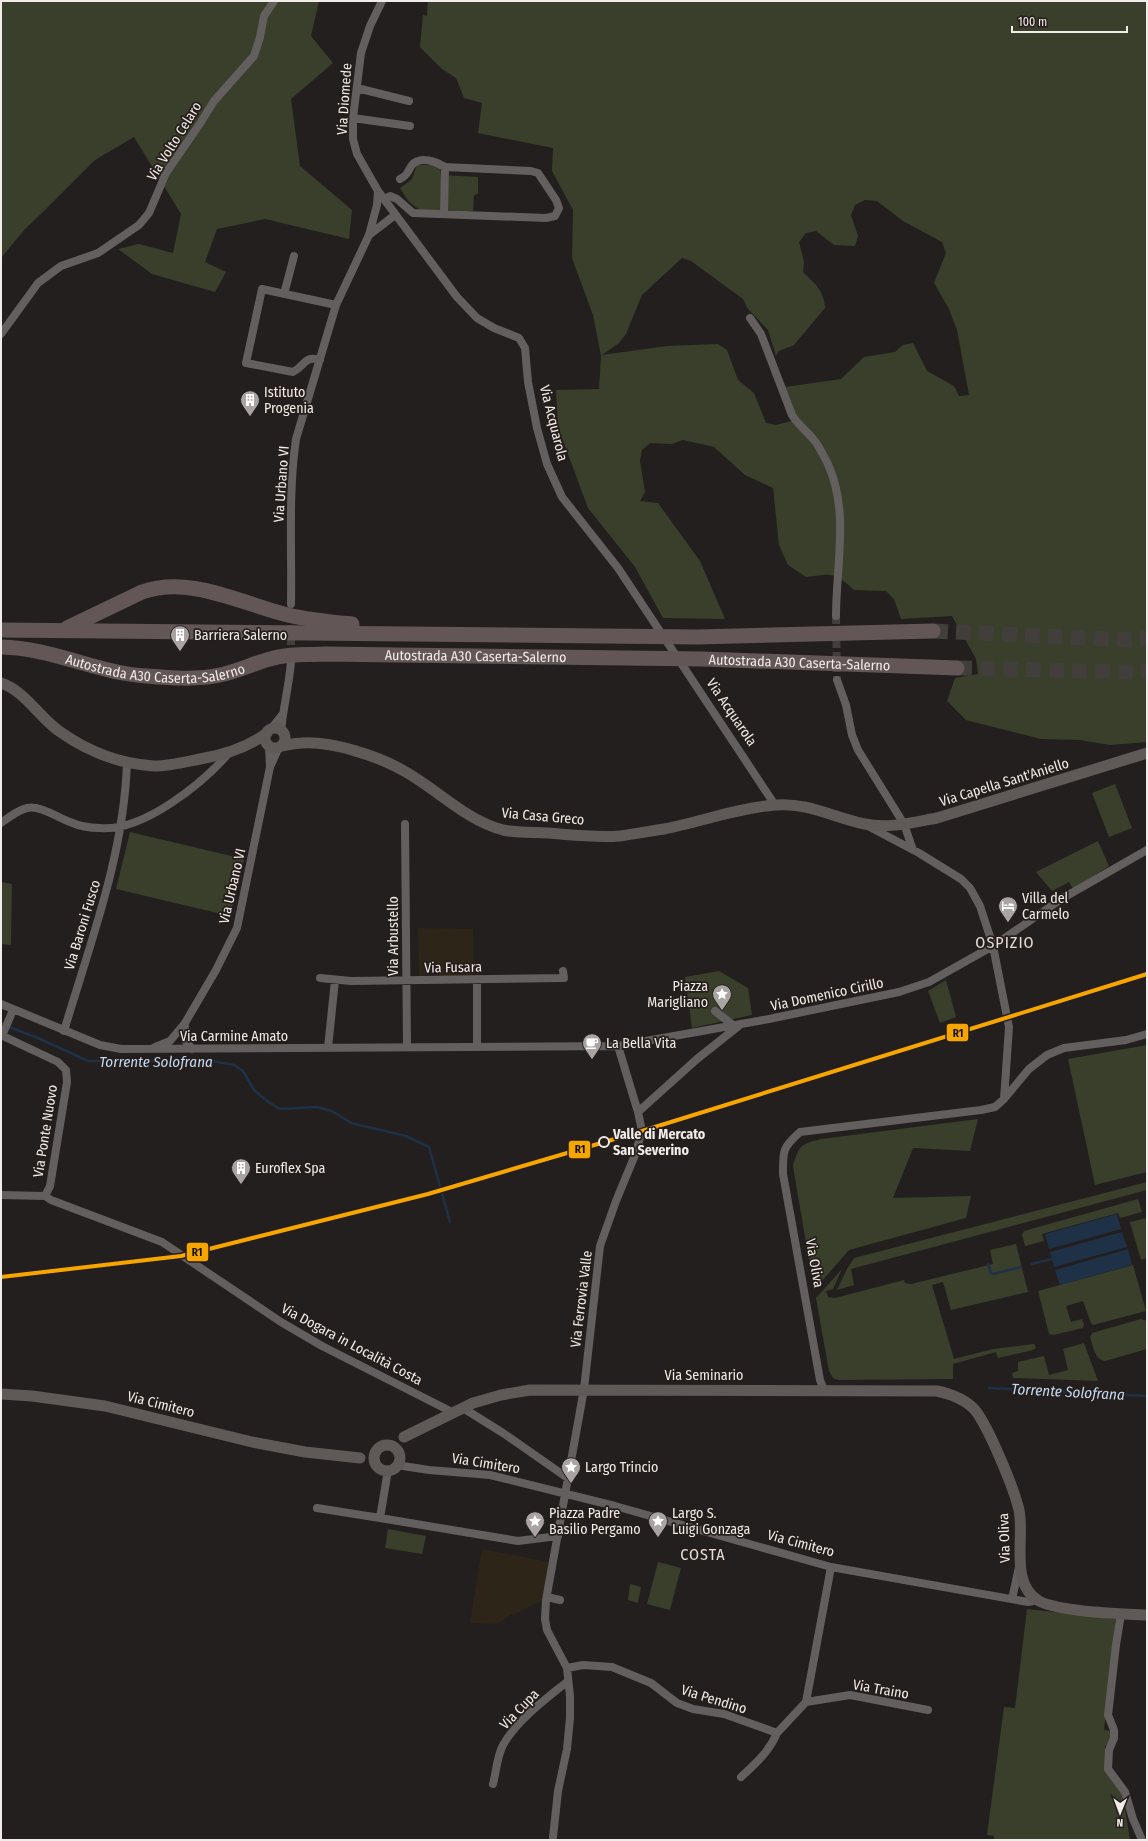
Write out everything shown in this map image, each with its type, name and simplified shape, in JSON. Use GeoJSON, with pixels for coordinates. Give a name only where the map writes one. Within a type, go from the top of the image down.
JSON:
{"type":"FeatureCollection","features":[{"type":"Feature","properties":{"kind":"highway"},"geometry":{"type":"LineString","coordinates":[[64,630],[142,592],[154,588],[170,587],[196,589],[289,615],[306,618],[446,634]]}},
{"type":"Feature","properties":{"kind":"highway","name":"Autostrada A30 Caserta-Salerno"},"geometry":{"type":"LineString","coordinates":[[1,630],[698,637],[932,631]]}},
{"type":"Feature","properties":{"kind":"highway","name":"Autostrada A30 Caserta-Salerno"},"geometry":{"type":"LineString","coordinates":[[1,647],[42,651],[116,672],[171,677],[219,675],[259,662],[294,655],[703,659],[957,668]]}},
{"type":"Feature","properties":{"kind":"main road"},"geometry":{"type":"LineString","coordinates":[[1,683],[8,685],[19,693],[58,730],[88,750],[113,759],[127,762],[155,766],[170,765],[228,753],[276,732],[302,743]]}},
{"type":"Feature","properties":{"kind":"main road"},"geometry":{"type":"LineString","coordinates":[[274,746],[284,740],[276,732]]}},
{"type":"Feature","properties":{"kind":"main road"},"geometry":{"type":"LineString","coordinates":[[274,746],[265,739],[276,732]]}},
{"type":"Feature","properties":{"kind":"main road"},"geometry":{"type":"LineString","coordinates":[[257,741],[274,746],[302,743]]}},
{"type":"Feature","properties":{"kind":"main road","name":"Via Casa Greco"},"geometry":{"type":"LineString","coordinates":[[302,743],[352,750],[380,760],[404,771],[451,804],[478,820],[505,830],[570,835],[618,836],[666,828],[737,811],[775,805]]}},
{"type":"Feature","properties":{"kind":"main road","name":"Via Capella Sant'Aniello"},"geometry":{"type":"LineString","coordinates":[[866,825],[904,824],[937,818],[1147,753]]}},
{"type":"Feature","properties":{"kind":"main road"},"geometry":{"type":"LineString","coordinates":[[775,805],[791,805],[811,808],[866,825]]}},
{"type":"Feature","properties":{"kind":"main road","name":"Via Seminario"},"geometry":{"type":"LineString","coordinates":[[584,1389],[824,1390]]}},
{"type":"Feature","properties":{"kind":"main road","name":"Via Cimitero"},"geometry":{"type":"LineString","coordinates":[[1,1394],[32,1396],[104,1406],[252,1442],[306,1452],[360,1458],[375,1458],[380,1447],[459,1411],[501,1395],[530,1390],[584,1389]]}},
{"type":"Feature","properties":{"kind":"main road","name":"Via Oliva"},"geometry":{"type":"LineString","coordinates":[[824,1390],[937,1390],[963,1400],[974,1409],[994,1446],[1012,1488],[1019,1510],[1021,1530],[1019,1567],[1026,1588],[1038,1600],[1053,1606],[1121,1614],[1147,1615]]}},
{"type":"Feature","properties":{"kind":"main road"},"geometry":{"type":"LineString","coordinates":[[375,1458],[381,1469],[392,1469],[398,1458],[404,1437]]}},
{"type":"Feature","properties":{"kind":"main road","name":"Via Cimitero"},"geometry":{"type":"LineString","coordinates":[[386,1445],[393,1447],[398,1458]]}},
{"type":"Feature","properties":{"kind":"street","name":"Via Volto Celaro"},"geometry":{"type":"LineString","coordinates":[[1,334],[38,283],[61,266],[98,253],[139,225],[149,213],[166,173],[214,101],[254,56],[260,37],[264,16],[274,1]]}},
{"type":"Feature","properties":{"kind":"street","name":"Via Diomede"},"geometry":{"type":"LineString","coordinates":[[382,1],[370,26],[361,53],[353,118],[353,139],[357,154],[378,191],[457,297],[477,318],[494,328],[519,338],[525,348]]}},
{"type":"Feature","properties":{"kind":"street"},"geometry":{"type":"LineString","coordinates":[[357,88],[409,101]]}},
{"type":"Feature","properties":{"kind":"street"},"geometry":{"type":"LineString","coordinates":[[353,118],[410,126]]}},
{"type":"Feature","properties":{"kind":"street"},"geometry":{"type":"LineString","coordinates":[[384,199],[390,196],[413,213],[546,218],[555,216],[559,208],[556,200],[538,173],[531,171],[445,167],[436,162],[419,161],[413,164],[408,175],[400,179]]}},
{"type":"Feature","properties":{"kind":"street"},"geometry":{"type":"LineString","coordinates":[[444,214],[445,167]]}},
{"type":"Feature","properties":{"kind":"street","name":"Via Urbano VI"},"geometry":{"type":"LineString","coordinates":[[291,604],[291,503],[293,460],[296,439],[336,305],[369,235],[377,205],[378,191]]}},
{"type":"Feature","properties":{"kind":"street","name":"Via Urbano VI"},"geometry":{"type":"LineString","coordinates":[[369,235],[395,215]]}},
{"type":"Feature","properties":{"kind":"street"},"geometry":{"type":"LineString","coordinates":[[284,294],[294,256]]}},
{"type":"Feature","properties":{"kind":"street"},"geometry":{"type":"LineString","coordinates":[[320,360],[313,358],[308,359],[293,372],[246,363],[262,289],[336,305]]}},
{"type":"Feature","properties":{"kind":"street"},"geometry":{"type":"LineString","coordinates":[[750,318],[761,334],[772,358],[779,383],[792,415],[798,424],[814,440],[827,462],[838,492],[840,525],[836,616]]}},
{"type":"Feature","properties":{"kind":"street","name":"Via Acquarola"},"geometry":{"type":"LineString","coordinates":[[525,348],[528,382],[537,428],[547,464],[562,496],[618,568],[775,805]]}},
{"type":"Feature","properties":{"kind":"street"},"geometry":{"type":"LineString","coordinates":[[276,732],[282,714],[289,681],[291,662]]}},
{"type":"Feature","properties":{"kind":"street"},"geometry":{"type":"LineString","coordinates":[[838,680],[846,705],[852,735],[858,750],[904,824],[914,850]]}},
{"type":"Feature","properties":{"kind":"street","name":"Via Urbano VI"},"geometry":{"type":"LineString","coordinates":[[170,1041],[184,1023],[216,970],[237,928],[274,746]]}},
{"type":"Feature","properties":{"kind":"street"},"geometry":{"type":"LineString","coordinates":[[1,823],[15,813],[28,807],[43,810],[72,823],[102,829],[138,821],[191,789],[215,769],[228,753]]}},
{"type":"Feature","properties":{"kind":"street","name":"Via Baroni Fusco"},"geometry":{"type":"LineString","coordinates":[[64,1031],[103,909],[115,862],[121,826],[127,762]]}},
{"type":"Feature","properties":{"kind":"street","name":"Via Arbustello"},"geometry":{"type":"LineString","coordinates":[[405,824],[407,1047]]}},
{"type":"Feature","properties":{"kind":"street"},"geometry":{"type":"LineString","coordinates":[[866,825],[914,850],[961,879],[970,888],[982,910],[993,946],[1009,1027],[1004,1099]]}},
{"type":"Feature","properties":{"kind":"street","name":"Via Domenico Cirillo"},"geometry":{"type":"LineString","coordinates":[[476,1047],[618,1046],[769,1019],[913,989],[950,971],[993,946],[1063,898],[1147,850]]}},
{"type":"Feature","properties":{"kind":"street","name":"Via Fusara"},"geometry":{"type":"LineString","coordinates":[[320,978],[335,980],[406,981],[564,978],[563,971]]}},
{"type":"Feature","properties":{"kind":"street"},"geometry":{"type":"LineString","coordinates":[[476,1047],[477,979]]}},
{"type":"Feature","properties":{"kind":"street"},"geometry":{"type":"LineString","coordinates":[[328,1048],[335,980]]}},
{"type":"Feature","properties":{"kind":"street","name":"Via Carmine Amato"},"geometry":{"type":"LineString","coordinates":[[1,1004],[100,1045],[121,1049],[476,1047]]}},
{"type":"Feature","properties":{"kind":"street","name":"Via Ponte Nuovo"},"geometry":{"type":"LineString","coordinates":[[13,1010],[3,1034],[58,1062],[66,1070],[66,1089],[50,1186],[45,1196]]}},
{"type":"Feature","properties":{"kind":"street"},"geometry":{"type":"LineString","coordinates":[[715,1011],[733,1025]]}},
{"type":"Feature","properties":{"kind":"street"},"geometry":{"type":"LineString","coordinates":[[184,1023],[185,1040],[192,1049]]}},
{"type":"Feature","properties":{"kind":"street"},"geometry":{"type":"LineString","coordinates":[[638,1112],[697,1059],[741,1023]]}},
{"type":"Feature","properties":{"kind":"street"},"geometry":{"type":"LineString","coordinates":[[1004,1099],[1028,1069],[1048,1054],[1064,1048],[1126,1040],[1147,1034]]}},
{"type":"Feature","properties":{"kind":"street"},"geometry":{"type":"LineString","coordinates":[[150,1049],[170,1041],[176,1049],[182,1045],[185,1040]]}},
{"type":"Feature","properties":{"kind":"street","name":"Via Ferrovia Valle"},"geometry":{"type":"LineString","coordinates":[[567,1668],[547,1630],[545,1618],[547,1597],[584,1389],[600,1246],[642,1131],[638,1112],[618,1046]]}},
{"type":"Feature","properties":{"kind":"street","name":"Via Oliva"},"geometry":{"type":"LineString","coordinates":[[824,1390],[820,1380],[783,1174],[783,1153],[791,1140],[800,1132],[982,1110],[995,1107],[1004,1099]]}},
{"type":"Feature","properties":{"kind":"street","name":"Via Dogara in Località Costa"},"geometry":{"type":"LineString","coordinates":[[1,1195],[45,1196],[51,1200],[162,1242],[282,1322],[322,1346],[503,1433],[569,1479]]}},
{"type":"Feature","properties":{"kind":"street","name":"Via Cimitero"},"geometry":{"type":"LineString","coordinates":[[398,1458],[403,1466],[490,1476],[566,1494],[832,1567],[1012,1600],[1028,1602],[1038,1600]]}},
{"type":"Feature","properties":{"kind":"street"},"geometry":{"type":"LineString","coordinates":[[380,1518],[388,1470]]}},
{"type":"Feature","properties":{"kind":"street"},"geometry":{"type":"LineString","coordinates":[[317,1508],[518,1542],[558,1536]]}},
{"type":"Feature","properties":{"kind":"street"},"geometry":{"type":"LineString","coordinates":[[741,1777],[764,1756],[772,1746],[777,1734],[806,1702],[832,1567]]}},
{"type":"Feature","properties":{"kind":"street"},"geometry":{"type":"LineString","coordinates":[[1012,1600],[1019,1567]]}},
{"type":"Feature","properties":{"kind":"street"},"geometry":{"type":"LineString","coordinates":[[1012,1600],[1026,1588]]}},
{"type":"Feature","properties":{"kind":"street"},"geometry":{"type":"LineString","coordinates":[[547,1597],[560,1600]]}},
{"type":"Feature","properties":{"kind":"street"},"geometry":{"type":"LineString","coordinates":[[1121,1614],[1108,1715],[1114,1730],[1114,1738],[1109,1750],[1108,1769],[1125,1792],[1133,1820],[1142,1840]]}},
{"type":"Feature","properties":{"kind":"street","name":"Via Pendino"},"geometry":{"type":"LineString","coordinates":[[567,1668],[583,1666],[612,1667],[651,1683],[677,1703],[694,1709],[724,1714],[777,1734]]}},
{"type":"Feature","properties":{"kind":"street"},"geometry":{"type":"LineString","coordinates":[[553,1837],[558,1791],[567,1749],[570,1718],[567,1668]]}},
{"type":"Feature","properties":{"kind":"street","name":"Via Cupa"},"geometry":{"type":"LineString","coordinates":[[493,1784],[502,1746],[517,1727],[547,1698],[568,1681]]}},
{"type":"Feature","properties":{"kind":"street","name":"Via Traino"},"geometry":{"type":"LineString","coordinates":[[806,1702],[850,1695],[928,1710]]}},
{"type":"Feature","properties":{"kind":"shaded area"},"geometry":{"type":"Polygon","coordinates":[[[418,928],[473,929],[473,977],[443,978],[432,968],[423,978],[419,977],[418,928]]]}},
{"type":"Feature","properties":{"kind":"shaded area"},"geometry":{"type":"Polygon","coordinates":[[[482,1549],[550,1562],[542,1601],[507,1617],[498,1624],[470,1623],[482,1549]]]}},
{"type":"Feature","properties":{"kind":"green space"},"geometry":{"type":"Polygon","coordinates":[[[1,1],[319,1],[311,36],[333,63],[291,99],[300,166],[352,210],[349,239],[265,219],[217,229],[205,262],[226,272],[215,292],[152,274],[118,249],[139,244],[173,253],[181,214],[134,137],[95,160],[25,229],[1,258],[1,1]]]}},
{"type":"Feature","properties":{"kind":"green space"},"geometry":{"type":"Polygon","coordinates":[[[428,1],[1147,1],[1147,742],[1110,745],[1080,740],[1041,739],[966,720],[947,701],[955,678],[978,674],[976,659],[952,616],[901,619],[894,599],[886,591],[854,590],[832,575],[806,577],[788,565],[779,545],[773,488],[745,475],[714,447],[683,440],[672,444],[650,443],[642,450],[640,461],[645,492],[640,501],[658,503],[700,561],[725,619],[663,618],[635,567],[588,508],[558,427],[556,390],[599,389],[601,356],[593,315],[572,258],[573,210],[552,171],[553,148],[478,133],[482,103],[464,98],[456,78],[442,69],[420,47],[423,15],[427,16],[428,1]],[[865,200],[855,205],[851,215],[858,236],[855,246],[834,245],[816,231],[806,233],[799,242],[804,262],[803,272],[821,292],[825,308],[794,345],[779,351],[776,356],[768,330],[748,309],[743,299],[691,261],[682,258],[642,295],[626,334],[619,343],[602,355],[667,346],[718,344],[727,350],[738,380],[754,393],[766,423],[776,425],[795,420],[785,387],[841,379],[864,357],[895,352],[903,345],[913,343],[927,371],[954,386],[959,396],[969,395],[957,330],[949,309],[934,283],[946,253],[942,242],[903,221],[877,201],[865,200]]]}},
{"type":"Feature","properties":{"kind":"green space"},"geometry":{"type":"Polygon","coordinates":[[[417,165],[435,165],[440,168],[441,175],[478,177],[478,194],[474,195],[473,211],[421,210],[414,206],[406,198],[400,188],[412,179],[417,165]]]}},
{"type":"Feature","properties":{"kind":"green space"},"geometry":{"type":"Polygon","coordinates":[[[1115,784],[1132,828],[1109,837],[1092,793],[1115,784]]]}},
{"type":"Feature","properties":{"kind":"green space"},"geometry":{"type":"Polygon","coordinates":[[[130,832],[244,859],[230,916],[116,889],[130,832]]]}},
{"type":"Feature","properties":{"kind":"green space"},"geometry":{"type":"Polygon","coordinates":[[[1098,841],[1109,866],[1073,889],[1069,882],[1052,891],[1036,872],[1098,841]]]}},
{"type":"Feature","properties":{"kind":"green space"},"geometry":{"type":"Polygon","coordinates":[[[1,882],[12,884],[11,945],[1,944],[1,882]]]}},
{"type":"Feature","properties":{"kind":"green space"},"geometry":{"type":"Polygon","coordinates":[[[719,971],[748,988],[752,1015],[692,1028],[685,977],[719,971]]]}},
{"type":"Feature","properties":{"kind":"green space"},"geometry":{"type":"Polygon","coordinates":[[[946,980],[956,1017],[940,1023],[928,991],[946,980]]]}},
{"type":"Feature","properties":{"kind":"green space"},"geometry":{"type":"Polygon","coordinates":[[[1147,1045],[1147,1172],[1095,1185],[1068,1059],[1147,1045]]]}},
{"type":"Feature","properties":{"kind":"green space"},"geometry":{"type":"Polygon","coordinates":[[[978,1119],[970,1151],[913,1148],[893,1198],[971,1196],[966,1218],[849,1250],[814,1290],[793,1166],[797,1154],[802,1146],[809,1142],[821,1139],[978,1119]]]}},
{"type":"Feature","properties":{"kind":"green space"},"geometry":{"type":"Polygon","coordinates":[[[1147,1182],[1147,1190],[851,1269],[854,1285],[837,1290],[854,1258],[1147,1182]]]}},
{"type":"Feature","properties":{"kind":"green space"},"geometry":{"type":"Polygon","coordinates":[[[1138,1199],[1142,1212],[1120,1218],[1118,1213],[1042,1234],[1044,1241],[1025,1246],[1022,1235],[1024,1231],[1138,1199]]]}},
{"type":"Feature","properties":{"kind":"green space"},"geometry":{"type":"Polygon","coordinates":[[[1147,1218],[1147,1258],[1141,1260],[1130,1222],[1147,1218]]]}},
{"type":"Feature","properties":{"kind":"green space"},"geometry":{"type":"Polygon","coordinates":[[[1016,1244],[1028,1292],[951,1310],[943,1282],[932,1285],[954,1359],[993,1349],[1034,1344],[1036,1348],[998,1358],[996,1352],[953,1364],[953,1379],[838,1380],[833,1378],[829,1371],[816,1298],[842,1269],[833,1289],[826,1291],[828,1297],[835,1298],[904,1280],[905,1283],[911,1284],[993,1264],[990,1250],[1016,1244]]]}},
{"type":"Feature","properties":{"kind":"green space"},"geometry":{"type":"Polygon","coordinates":[[[1133,1265],[1146,1311],[1093,1325],[1083,1301],[1066,1306],[1071,1322],[1082,1319],[1084,1324],[1083,1328],[1053,1335],[1049,1334],[1038,1291],[1133,1265]]]}},
{"type":"Feature","properties":{"kind":"green space"},"geometry":{"type":"Polygon","coordinates":[[[1141,1319],[1147,1321],[1147,1349],[1105,1361],[1098,1358],[1094,1351],[1090,1337],[1092,1333],[1141,1319]]]}},
{"type":"Feature","properties":{"kind":"green space"},"geometry":{"type":"Polygon","coordinates":[[[1084,1343],[1098,1381],[1013,1378],[1012,1373],[1018,1371],[1018,1362],[1044,1356],[1049,1375],[1068,1370],[1063,1349],[1084,1343]]]}},
{"type":"Feature","properties":{"kind":"green space"},"geometry":{"type":"Polygon","coordinates":[[[388,1529],[426,1536],[422,1554],[385,1548],[388,1529]]]}},
{"type":"Feature","properties":{"kind":"green space"},"geometry":{"type":"Polygon","coordinates":[[[658,1562],[681,1568],[670,1610],[647,1604],[658,1562]]]}},
{"type":"Feature","properties":{"kind":"green space"},"geometry":{"type":"Polygon","coordinates":[[[630,1584],[641,1587],[638,1603],[628,1600],[630,1584]]]}},
{"type":"Feature","properties":{"kind":"green space"},"geometry":{"type":"Polygon","coordinates":[[[1027,1609],[1116,1619],[1104,1730],[1111,1731],[1110,1746],[1105,1746],[1105,1771],[1122,1791],[1130,1840],[994,1840],[994,1836],[987,1835],[1004,1707],[1015,1708],[1027,1609]]]}},
{"type":"Feature","properties":{"kind":"water"},"geometry":{"type":"Polygon","coordinates":[[[1117,1214],[1121,1229],[1049,1249],[1045,1234],[1117,1214]]]}},
{"type":"Feature","properties":{"kind":"water"},"geometry":{"type":"Polygon","coordinates":[[[1122,1232],[1127,1247],[1054,1267],[1050,1252],[1122,1232]]]}},
{"type":"Feature","properties":{"kind":"water"},"geometry":{"type":"Polygon","coordinates":[[[1128,1249],[1132,1265],[1060,1285],[1055,1270],[1128,1249]]]}},
{"type":"Feature","properties":{"kind":"waterway","name":"Torrente Solofrana"},"geometry":{"type":"LineString","coordinates":[[1,1024],[38,1038],[88,1061],[207,1060],[234,1065],[243,1071],[254,1090],[267,1101],[280,1109],[317,1107],[332,1111],[351,1123],[406,1136],[429,1147],[450,1222]]}},
{"type":"Feature","properties":{"kind":"waterway"},"geometry":{"type":"LineString","coordinates":[[1032,1264],[1052,1259]]}},
{"type":"Feature","properties":{"kind":"waterway"},"geometry":{"type":"LineString","coordinates":[[988,1264],[991,1273],[993,1274],[1021,1267]]}},
{"type":"Feature","properties":{"kind":"waterway","name":"Torrente Solofrana"},"geometry":{"type":"LineString","coordinates":[[989,1388],[1147,1396]]}},
{"type":"Feature","properties":{"kind":"tunnel"},"geometry":{"type":"LineString","coordinates":[[291,613],[291,658]]}},
{"type":"Feature","properties":{"kind":"tunnel"},"geometry":{"type":"LineString","coordinates":[[836,616],[837,680]]}},
{"type":"Feature","properties":{"kind":"tunnel"},"geometry":{"type":"LineString","coordinates":[[933,631],[1131,640],[1147,638]]}},
{"type":"Feature","properties":{"kind":"tunnel"},"geometry":{"type":"LineString","coordinates":[[957,668],[1134,672],[1147,671]]}},
{"type":"Feature","properties":{"kind":"transit line","name":"R1"},"geometry":{"type":"LineString","coordinates":[[1,1277],[181,1256],[428,1194],[642,1131],[1147,974]]}},
{"type":"Feature","properties":{"kind":"place","name":"Istituto Progenia"},"geometry":{"type":"Point","coordinates":[250,417]}},
{"type":"Feature","properties":{"kind":"place","name":"Barriera Salerno"},"geometry":{"type":"Point","coordinates":[180,652]}},
{"type":"Feature","properties":{"kind":"place","name":"Villa del Carmelo"},"geometry":{"type":"Point","coordinates":[1008,923]}},
{"type":"Feature","properties":{"kind":"place","name":"Piazza Marigliano"},"geometry":{"type":"Point","coordinates":[722,1011]}},
{"type":"Feature","properties":{"kind":"place","name":"La Bella Vita"},"geometry":{"type":"Point","coordinates":[592,1060]}},
{"type":"Feature","properties":{"kind":"place","name":"Valle di Mercato San Severino"},"geometry":{"type":"Point","coordinates":[604,1142]}},
{"type":"Feature","properties":{"kind":"place","name":"Euroflex Spa"},"geometry":{"type":"Point","coordinates":[241,1185]}},
{"type":"Feature","properties":{"kind":"place","name":"Largo Trincio"},"geometry":{"type":"Point","coordinates":[571,1484]}},
{"type":"Feature","properties":{"kind":"place","name":"Piazza Padre Basilio Pergamo"},"geometry":{"type":"Point","coordinates":[535,1538]}},
{"type":"Feature","properties":{"kind":"place","name":"Largo S. Luigi Gonzaga"},"geometry":{"type":"Point","coordinates":[658,1538]}},
{"type":"Feature","properties":{"kind":"district","name":"OSPIZIO"},"geometry":{"type":"Point","coordinates":[1005,942]}},
{"type":"Feature","properties":{"kind":"district","name":"COSTA"},"geometry":{"type":"Point","coordinates":[703,1554]}}]}
